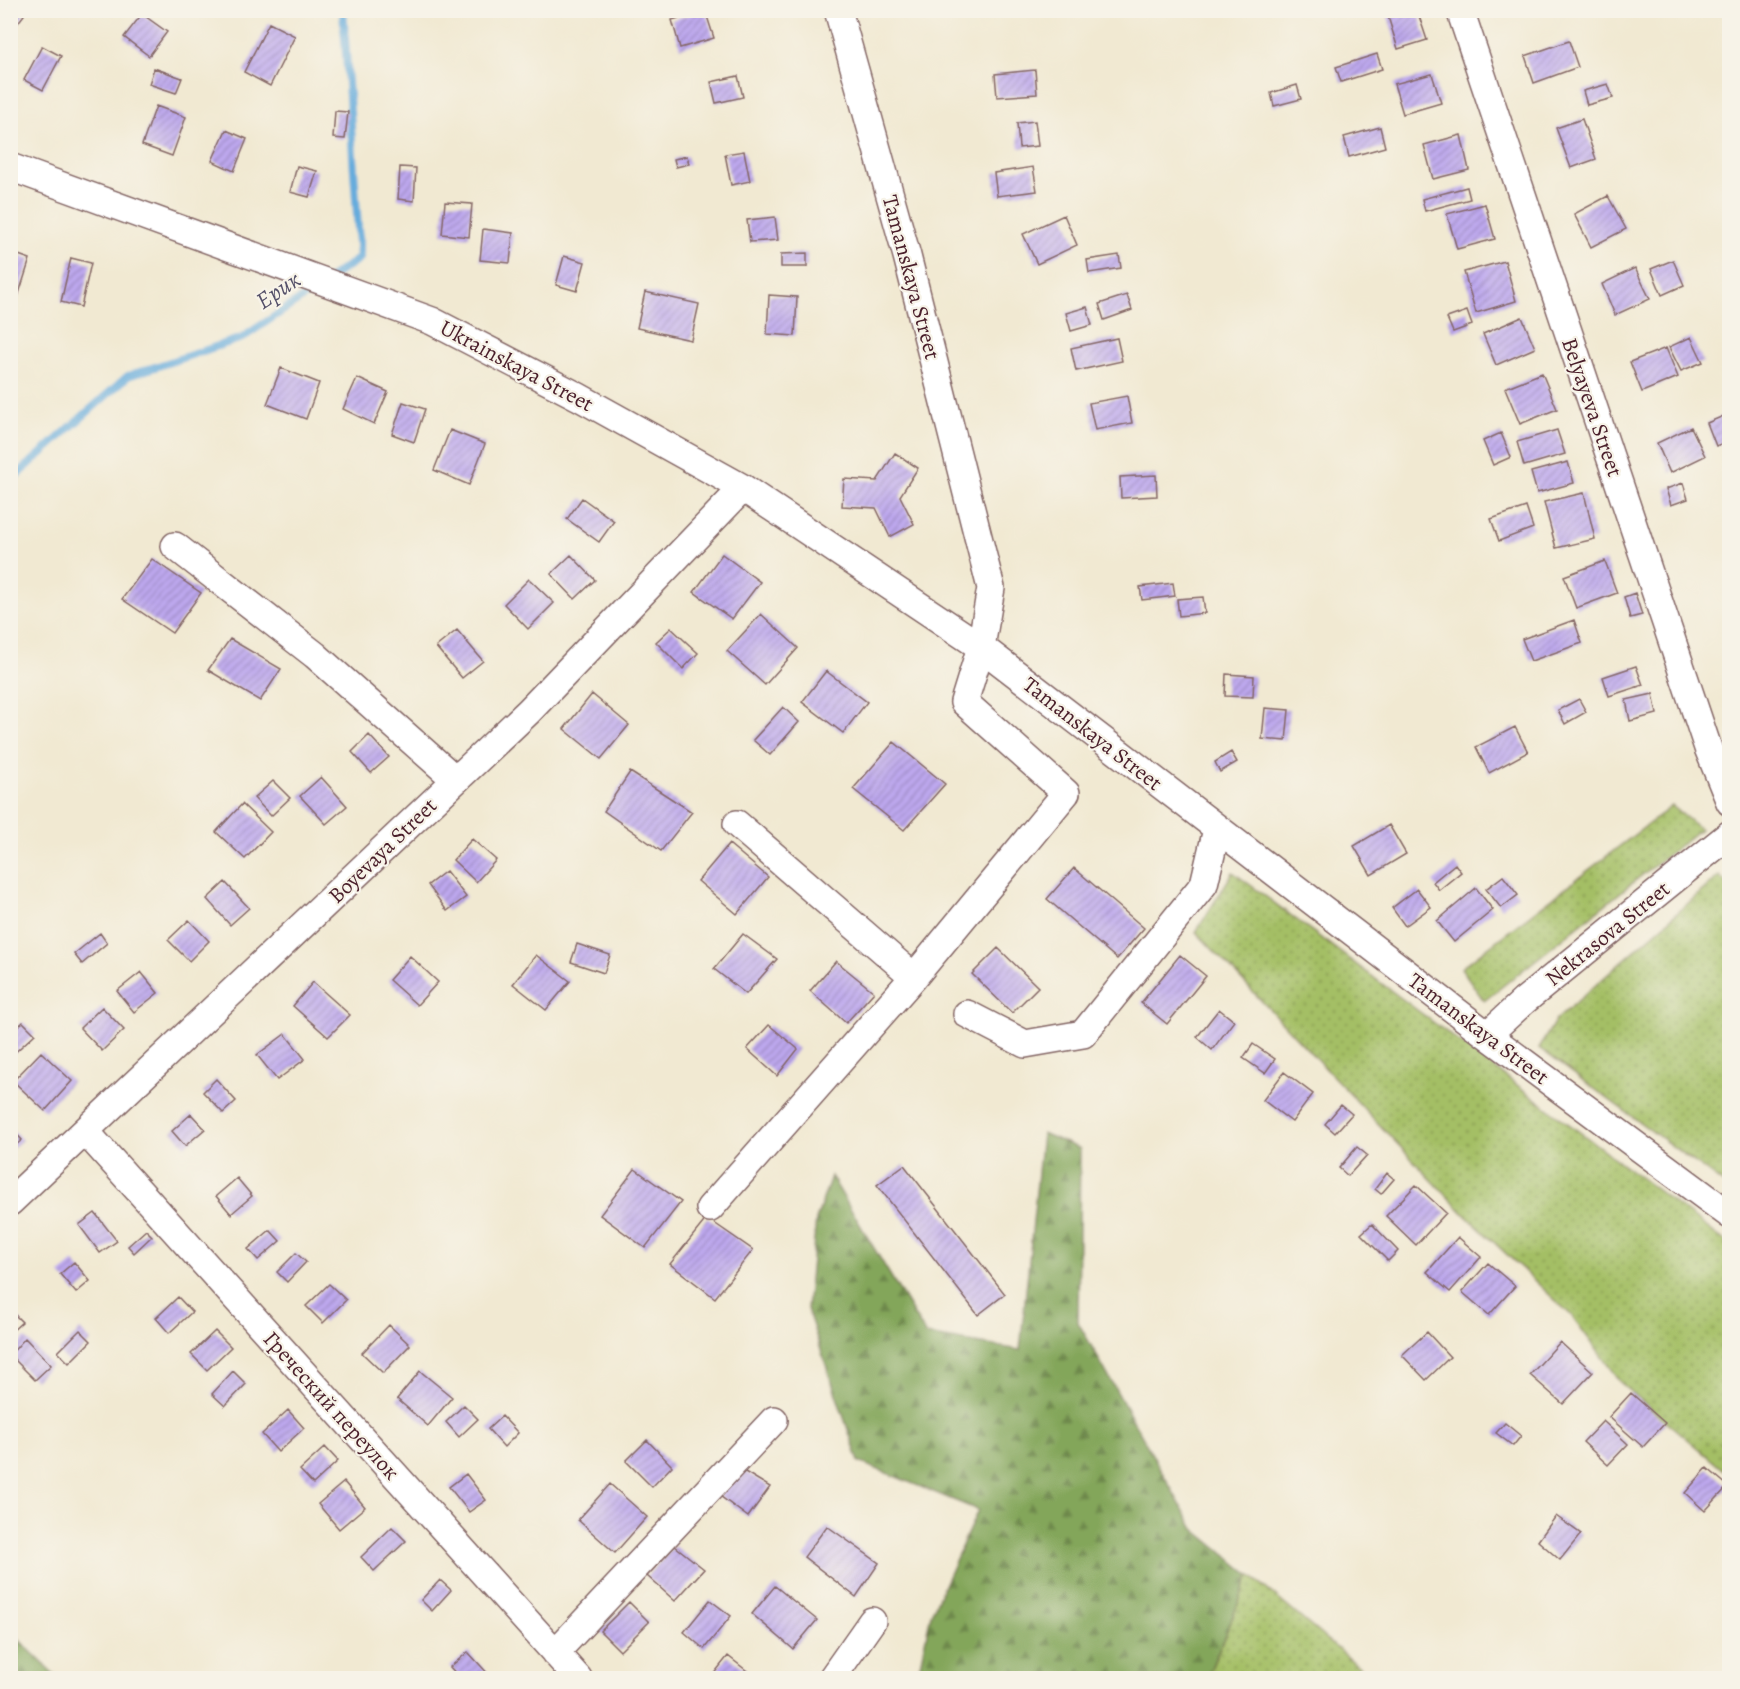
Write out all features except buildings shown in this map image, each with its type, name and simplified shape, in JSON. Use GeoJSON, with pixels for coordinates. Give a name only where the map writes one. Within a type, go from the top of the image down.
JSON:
{"type":"FeatureCollection","features":[{"type":"Feature","properties":{"kind":"street","name":"Tamanskaya Street"},"geometry":{"type":"LineString","coordinates":[[838,10],[907,256],[992,588],[981,647],[1487,1035],[1730,1215]]}},
{"type":"Feature","properties":{"kind":"street","name":"Belyayeva Street"},"geometry":{"type":"LineString","coordinates":[[1460,10],[1708,748],[1730,802]]}},
{"type":"Feature","properties":{"kind":"street","name":"Ukrainskaya Street"},"geometry":{"type":"LineString","coordinates":[[10,167],[432,321],[579,397],[743,488],[981,647]]}},
{"type":"Feature","properties":{"kind":"street","name":"Boyevaya Street"},"geometry":{"type":"LineString","coordinates":[[10,1202],[529,711],[743,488]]}},
{"type":"Feature","properties":{"kind":"street"},"geometry":{"type":"LineString","coordinates":[[175,546],[315,655],[456,780]]}},
{"type":"Feature","properties":{"kind":"street"},"geometry":{"type":"LineString","coordinates":[[710,1208],[914,977],[1066,793],[964,702],[981,647]]}},
{"type":"Feature","properties":{"kind":"street"},"geometry":{"type":"LineString","coordinates":[[738,824],[914,977]]}},
{"type":"Feature","properties":{"kind":"street"},"geometry":{"type":"LineString","coordinates":[[967,1014],[1025,1044],[1083,1034],[1204,884],[1217,830]]}},
{"type":"Feature","properties":{"kind":"street","name":"Nekrasova Street"},"geometry":{"type":"LineString","coordinates":[[1487,1035],[1524,1001],[1730,834]]}},
{"type":"Feature","properties":{"kind":"street","name":"Греческий переулок"},"geometry":{"type":"LineString","coordinates":[[86,1132],[578,1678]]}},
{"type":"Feature","properties":{"kind":"street"},"geometry":{"type":"LineString","coordinates":[[555,1653],[774,1420]]}},
{"type":"Feature","properties":{"kind":"street"},"geometry":{"type":"LineString","coordinates":[[832,1678],[872,1621]]}},
{"type":"Feature","properties":{"kind":"green space"},"geometry":{"type":"Polygon","coordinates":[[[1672,806],[1700,829],[1484,1001],[1461,968],[1672,806]]]}},
{"type":"Feature","properties":{"kind":"green space"},"geometry":{"type":"Polygon","coordinates":[[[1233,872],[1729,1244],[1729,1475],[1621,1383],[1572,1316],[1465,1215],[1196,932],[1233,872]]]}},
{"type":"Feature","properties":{"kind":"green space"},"geometry":{"type":"Polygon","coordinates":[[[1719,876],[1730,886],[1729,1188],[1539,1048],[1555,1021],[1719,876]]]}},
{"type":"Feature","properties":{"kind":"green space"},"geometry":{"type":"Polygon","coordinates":[[[1042,1133],[1080,1149],[1078,1322],[1194,1529],[1250,1575],[1207,1678],[917,1678],[931,1614],[978,1510],[859,1462],[807,1309],[816,1220],[831,1176],[926,1335],[1020,1350],[1042,1133]]]}},
{"type":"Feature","properties":{"kind":"green space"},"geometry":{"type":"Polygon","coordinates":[[[1250,1575],[1364,1671],[1364,1678],[1207,1678],[1250,1575]]]}},
{"type":"Feature","properties":{"kind":"green space"},"geometry":{"type":"Polygon","coordinates":[[[11,1632],[58,1678],[11,1678],[11,1632]]]}},
{"type":"Feature","properties":{"kind":"waterway","name":"Ерик"},"geometry":{"type":"LineString","coordinates":[[330,278],[360,258],[343,10]]}},
{"type":"Feature","properties":{"kind":"waterway","name":"Ерик"},"geometry":{"type":"LineString","coordinates":[[10,481],[128,376],[242,338],[320,286]]}}]}
